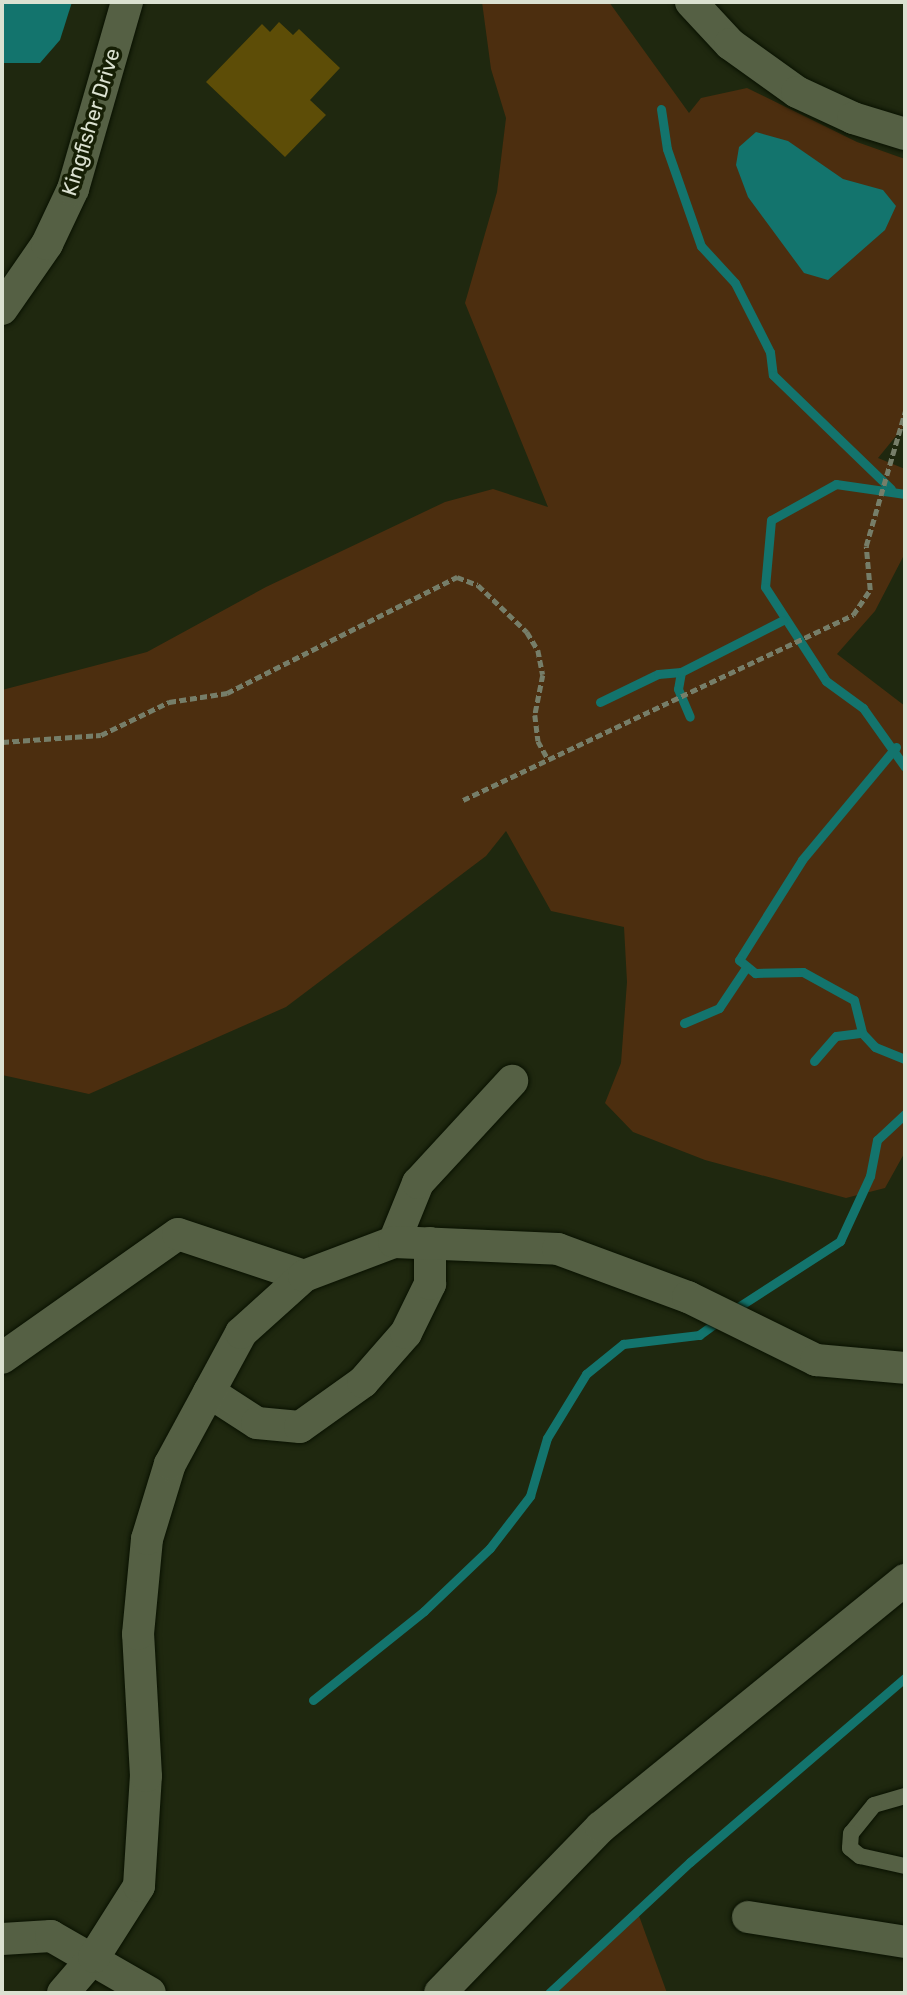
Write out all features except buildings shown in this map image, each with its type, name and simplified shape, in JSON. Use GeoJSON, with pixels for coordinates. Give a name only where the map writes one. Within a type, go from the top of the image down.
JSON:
{"type":"FeatureCollection","features":[{"type":"Feature","properties":{"kind":"street","name":"Kingfisher Drive"},"geometry":{"type":"LineString","coordinates":[[2,309],[47,244],[73,188],[127,2]]}},
{"type":"Feature","properties":{"kind":"street"},"geometry":{"type":"LineString","coordinates":[[691,2],[730,44],[797,92],[905,134]]}},
{"type":"Feature","properties":{"kind":"street"},"geometry":{"type":"LineString","coordinates":[[394,1242],[418,1183],[512,1081]]}},
{"type":"Feature","properties":{"kind":"street"},"geometry":{"type":"LineString","coordinates":[[2,1358],[178,1234],[304,1276]]}},
{"type":"Feature","properties":{"kind":"street"},"geometry":{"type":"LineString","coordinates":[[63,1993],[94,1956],[139,1886],[146,1776],[138,1634],[147,1539],[170,1464],[241,1333],[304,1276],[394,1242],[558,1249],[688,1297],[816,1360],[905,1368]]}},
{"type":"Feature","properties":{"kind":"street"},"geometry":{"type":"LineString","coordinates":[[209,1392],[257,1423],[300,1427],[363,1382],[406,1334],[430,1284],[430,1243]]}},
{"type":"Feature","properties":{"kind":"street"},"geometry":{"type":"LineString","coordinates":[[440,1993],[601,1827],[905,1580]]}},
{"type":"Feature","properties":{"kind":"street"},"geometry":{"type":"LineString","coordinates":[[748,1917],[905,1942]]}},
{"type":"Feature","properties":{"kind":"street"},"geometry":{"type":"LineString","coordinates":[[2,1939],[51,1936],[94,1956],[150,1993]]}},
{"type":"Feature","properties":{"kind":"lane"},"geometry":{"type":"LineString","coordinates":[[905,1796],[874,1805],[851,1833],[850,1848],[860,1856],[905,1867]]}},
{"type":"Feature","properties":{"kind":"path"},"geometry":{"type":"LineString","coordinates":[[463,800],[827,631],[865,604],[870,590],[869,530],[905,412]]}},
{"type":"Feature","properties":{"kind":"path"},"geometry":{"type":"LineString","coordinates":[[2,742],[101,735],[169,702],[227,693],[457,577],[478,585],[527,632],[538,650],[543,675],[535,715],[538,740],[548,759]]}},
{"type":"Feature","properties":{"kind":"shaded area"},"geometry":{"type":"Polygon","coordinates":[[[482,2],[609,2],[689,113],[701,98],[747,88],[857,142],[905,159],[905,425],[878,458],[905,469],[905,565],[903,557],[875,611],[837,654],[905,706],[905,1152],[885,1188],[846,1198],[705,1160],[633,1132],[605,1103],[621,1063],[627,982],[624,927],[551,911],[506,831],[486,856],[286,1007],[89,1094],[2,1075],[2,690],[147,652],[266,587],[445,502],[493,489],[548,507],[465,303],[497,192],[506,118],[491,69],[482,2]]]}},
{"type":"Feature","properties":{"kind":"shaded area"},"geometry":{"type":"Polygon","coordinates":[[[638,1913],[667,1993],[549,1993],[611,1940],[638,1913]]]}},
{"type":"Feature","properties":{"kind":"water"},"geometry":{"type":"Polygon","coordinates":[[[2,2],[72,2],[60,40],[40,63],[2,63],[2,2]]]}},
{"type":"Feature","properties":{"kind":"water"},"geometry":{"type":"Polygon","coordinates":[[[756,132],[788,141],[843,179],[883,190],[896,206],[885,230],[828,280],[804,273],[748,197],[736,165],[739,147],[756,132]]]}},
{"type":"Feature","properties":{"kind":"waterway"},"geometry":{"type":"LineString","coordinates":[[661,109],[667,149],[701,246],[735,283],[770,352],[773,375],[891,489]]}},
{"type":"Feature","properties":{"kind":"waterway"},"geometry":{"type":"LineString","coordinates":[[905,494],[836,484],[771,520],[765,587],[826,681],[863,708],[905,767]]}},
{"type":"Feature","properties":{"kind":"waterway"},"geometry":{"type":"LineString","coordinates":[[600,702],[658,674],[681,672],[783,620]]}},
{"type":"Feature","properties":{"kind":"waterway"},"geometry":{"type":"LineString","coordinates":[[681,672],[678,689],[690,717]]}},
{"type":"Feature","properties":{"kind":"waterway"},"geometry":{"type":"LineString","coordinates":[[896,747],[802,860],[739,960],[755,973],[803,972],[854,1000],[862,1033],[875,1047],[905,1059]]}},
{"type":"Feature","properties":{"kind":"waterway"},"geometry":{"type":"LineString","coordinates":[[684,1023],[719,1008],[747,966]]}},
{"type":"Feature","properties":{"kind":"waterway"},"geometry":{"type":"LineString","coordinates":[[814,1061],[836,1036],[862,1033]]}},
{"type":"Feature","properties":{"kind":"waterway"},"geometry":{"type":"LineString","coordinates":[[732,1311],[840,1241],[870,1176],[877,1140],[905,1114]]}},
{"type":"Feature","properties":{"kind":"waterway"},"geometry":{"type":"LineString","coordinates":[[313,1700],[424,1611],[490,1548],[530,1496],[547,1438],[586,1374],[623,1344],[699,1335],[721,1319]]}},
{"type":"Feature","properties":{"kind":"waterway"},"geometry":{"type":"LineString","coordinates":[[549,1993],[690,1862],[905,1678]]}}]}
